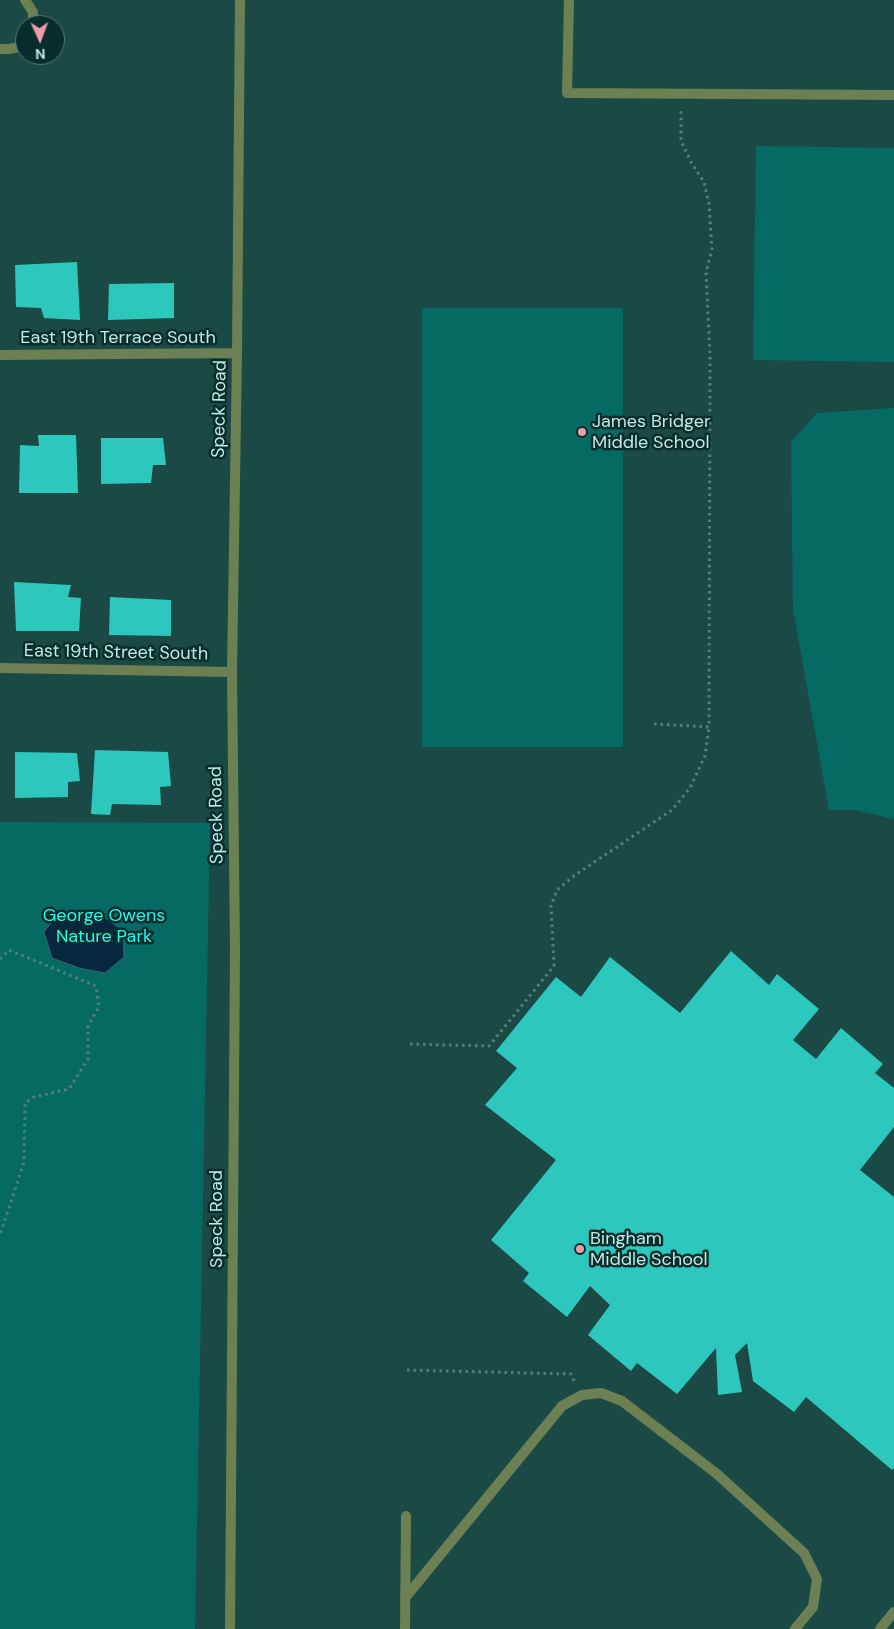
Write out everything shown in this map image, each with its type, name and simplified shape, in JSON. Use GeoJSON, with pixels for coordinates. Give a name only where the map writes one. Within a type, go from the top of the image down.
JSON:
{"type":"FeatureCollection","features":[{"type":"Feature","properties":{"kind":"street"},"geometry":{"type":"LineString","coordinates":[[25,0],[33,15]]}},
{"type":"Feature","properties":{"kind":"street","name":"Speck Road"},"geometry":{"type":"LineString","coordinates":[[230,1629],[235,960],[232,672],[240,0]]}},
{"type":"Feature","properties":{"kind":"street"},"geometry":{"type":"LineString","coordinates":[[569,0],[567,93],[894,95]]}},
{"type":"Feature","properties":{"kind":"street"},"geometry":{"type":"LineString","coordinates":[[0,49],[15,48]]}},
{"type":"Feature","properties":{"kind":"street","name":"East 19th Terrace South"},"geometry":{"type":"LineString","coordinates":[[0,355],[237,353]]}},
{"type":"Feature","properties":{"kind":"street","name":"East 19th Street South"},"geometry":{"type":"LineString","coordinates":[[0,668],[232,672]]}},
{"type":"Feature","properties":{"kind":"street"},"geometry":{"type":"LineString","coordinates":[[406,1598],[562,1406],[582,1395],[601,1394],[622,1401],[717,1474],[804,1552],[817,1579],[813,1607],[795,1629]]}},
{"type":"Feature","properties":{"kind":"street"},"geometry":{"type":"LineString","coordinates":[[405,1629],[406,1516]]}},
{"type":"Feature","properties":{"kind":"street"},"geometry":{"type":"LineString","coordinates":[[880,1629],[894,1612]]}},
{"type":"Feature","properties":{"kind":"path"},"geometry":{"type":"LineString","coordinates":[[410,1044],[489,1046],[554,966],[551,906],[557,890],[575,875],[672,810],[690,788],[705,756],[709,727],[710,357],[706,272],[712,250],[709,204],[704,182],[692,164],[681,141],[681,94]]}},
{"type":"Feature","properties":{"kind":"path"},"geometry":{"type":"LineString","coordinates":[[654,724],[709,727]]}},
{"type":"Feature","properties":{"kind":"path"},"geometry":{"type":"LineString","coordinates":[[0,959],[9,950],[96,986],[99,1007],[88,1026],[88,1059],[69,1089],[34,1097],[25,1104],[24,1162],[0,1235]]}},
{"type":"Feature","properties":{"kind":"path"},"geometry":{"type":"LineString","coordinates":[[408,1370],[571,1374],[582,1395]]}},
{"type":"Feature","properties":{"kind":"green space"},"geometry":{"type":"Polygon","coordinates":[[[756,146],[894,148],[894,362],[753,360],[756,146]]]}},
{"type":"Feature","properties":{"kind":"green space"},"geometry":{"type":"Polygon","coordinates":[[[422,308],[623,308],[623,747],[422,747],[422,308]]]}},
{"type":"Feature","properties":{"kind":"green space"},"geometry":{"type":"Polygon","coordinates":[[[894,408],[894,819],[855,810],[829,810],[793,609],[791,442],[817,413],[894,408]]]}},
{"type":"Feature","properties":{"kind":"green space","name":"George Owens Nature Park"},"geometry":{"type":"Polygon","coordinates":[[[0,822],[210,823],[195,1629],[0,1629],[0,822]]]}},
{"type":"Feature","properties":{"kind":"shaded area"},"geometry":{"type":"Polygon","coordinates":[[[61,911],[99,913],[123,931],[124,957],[105,973],[79,968],[52,958],[44,932],[61,911]]]}},
{"type":"Feature","properties":{"kind":"building"},"geometry":{"type":"Polygon","coordinates":[[[77,262],[80,320],[44,318],[41,308],[16,307],[15,265],[77,262]]]}},
{"type":"Feature","properties":{"kind":"building"},"geometry":{"type":"Polygon","coordinates":[[[174,283],[174,318],[108,320],[109,284],[174,283]]]}},
{"type":"Feature","properties":{"kind":"building"},"geometry":{"type":"Polygon","coordinates":[[[38,435],[76,435],[78,493],[19,493],[20,445],[39,446],[38,435]]]}},
{"type":"Feature","properties":{"kind":"building"},"geometry":{"type":"Polygon","coordinates":[[[101,438],[163,438],[166,465],[153,465],[151,483],[101,484],[101,438]]]}},
{"type":"Feature","properties":{"kind":"building"},"geometry":{"type":"Polygon","coordinates":[[[14,582],[71,585],[68,597],[81,598],[79,631],[16,631],[14,582]]]}},
{"type":"Feature","properties":{"kind":"building"},"geometry":{"type":"Polygon","coordinates":[[[110,597],[171,600],[171,636],[109,635],[110,597]]]}},
{"type":"Feature","properties":{"kind":"building"},"geometry":{"type":"Polygon","coordinates":[[[95,750],[168,752],[171,786],[160,787],[161,805],[112,804],[110,815],[91,814],[95,750]]]}},
{"type":"Feature","properties":{"kind":"building"},"geometry":{"type":"Polygon","coordinates":[[[15,752],[77,753],[80,781],[68,782],[68,797],[15,798],[15,752]]]}},
{"type":"Feature","properties":{"kind":"building","name":"Bingham Middle School"},"geometry":{"type":"Polygon","coordinates":[[[731,951],[769,985],[777,974],[819,1009],[793,1040],[816,1059],[841,1028],[883,1064],[875,1073],[894,1088],[894,1127],[860,1170],[894,1197],[894,1468],[892,1470],[806,1397],[794,1412],[753,1381],[747,1343],[735,1355],[742,1392],[718,1395],[716,1348],[677,1394],[637,1363],[631,1371],[588,1335],[610,1305],[590,1286],[567,1317],[523,1281],[529,1273],[491,1240],[556,1160],[485,1105],[517,1068],[496,1051],[556,977],[581,997],[610,957],[680,1013],[731,951]]]}},
{"type":"Feature","properties":{"kind":"place","name":"James Bridger Middle School"},"geometry":{"type":"Point","coordinates":[582,432]}},
{"type":"Feature","properties":{"kind":"place","name":"Bingham Middle School"},"geometry":{"type":"Point","coordinates":[580,1249]}}]}
